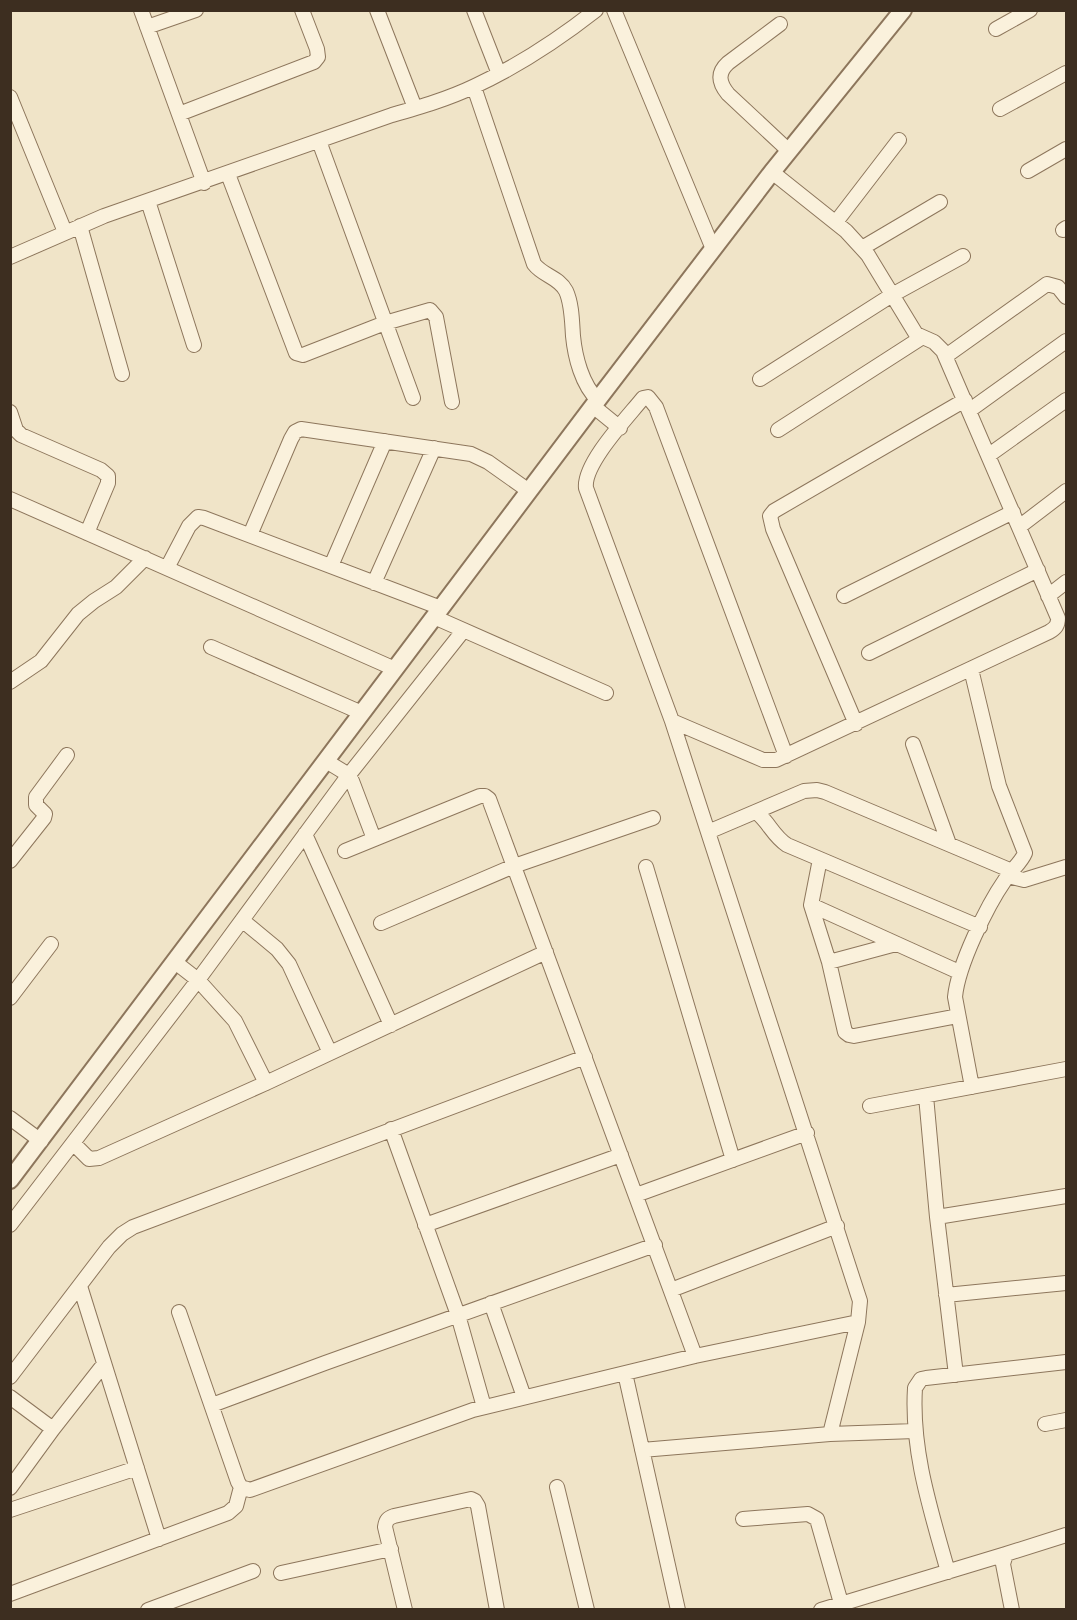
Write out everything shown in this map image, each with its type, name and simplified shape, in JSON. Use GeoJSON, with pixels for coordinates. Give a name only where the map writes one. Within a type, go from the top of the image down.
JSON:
{"type":"FeatureCollection","features":[{"type":"Feature","properties":{"kind":"street"},"geometry":{"type":"LineString","coordinates":[[141,10],[204,183]]}},
{"type":"Feature","properties":{"kind":"street"},"geometry":{"type":"LineString","coordinates":[[147,27],[196,10]]}},
{"type":"Feature","properties":{"kind":"street"},"geometry":{"type":"LineString","coordinates":[[179,114],[314,62],[318,57],[317,49],[302,10]]}},
{"type":"Feature","properties":{"kind":"street"},"geometry":{"type":"LineString","coordinates":[[377,10],[415,108]]}},
{"type":"Feature","properties":{"kind":"street"},"geometry":{"type":"LineString","coordinates":[[474,10],[499,74]]}},
{"type":"Feature","properties":{"kind":"street"},"geometry":{"type":"LineString","coordinates":[[10,257],[65,232],[147,201],[474,87],[499,74],[577,17],[596,10]]}},
{"type":"Feature","properties":{"kind":"street"},"geometry":{"type":"LineString","coordinates":[[614,10],[713,249]]}},
{"type":"Feature","properties":{"kind":"street"},"geometry":{"type":"LineString","coordinates":[[10,1225],[73,1143],[186,971],[446,621],[529,491],[597,406],[713,249],[776,175],[789,151],[903,10]]}},
{"type":"Feature","properties":{"kind":"street"},"geometry":{"type":"LineString","coordinates":[[996,29],[1030,10]]}},
{"type":"Feature","properties":{"kind":"street"},"geometry":{"type":"LineString","coordinates":[[780,24],[721,69],[720,78],[722,87],[728,94],[789,151]]}},
{"type":"Feature","properties":{"kind":"street"},"geometry":{"type":"LineString","coordinates":[[1000,109],[1066,73]]}},
{"type":"Feature","properties":{"kind":"street"},"geometry":{"type":"LineString","coordinates":[[474,87],[534,264],[538,269],[559,281],[567,294],[575,350],[587,386],[597,406],[616,425]]}},
{"type":"Feature","properties":{"kind":"street"},"geometry":{"type":"LineString","coordinates":[[10,97],[65,232]]}},
{"type":"Feature","properties":{"kind":"street"},"geometry":{"type":"LineString","coordinates":[[836,222],[899,140]]}},
{"type":"Feature","properties":{"kind":"street"},"geometry":{"type":"LineString","coordinates":[[319,141],[412,398]]}},
{"type":"Feature","properties":{"kind":"street"},"geometry":{"type":"LineString","coordinates":[[1028,171],[1066,149]]}},
{"type":"Feature","properties":{"kind":"street"},"geometry":{"type":"LineString","coordinates":[[228,174],[296,353],[303,355],[385,323],[426,310],[434,312],[452,402]]}},
{"type":"Feature","properties":{"kind":"street"},"geometry":{"type":"LineString","coordinates":[[672,721],[763,760],[776,760],[1055,628],[1062,628],[946,356],[939,346],[921,338],[912,329],[862,248],[836,222],[776,175]]}},
{"type":"Feature","properties":{"kind":"street"},"geometry":{"type":"LineString","coordinates":[[147,201],[194,345]]}},
{"type":"Feature","properties":{"kind":"street"},"geometry":{"type":"LineString","coordinates":[[862,248],[940,202]]}},
{"type":"Feature","properties":{"kind":"street"},"geometry":{"type":"LineString","coordinates":[[80,226],[122,374]]}},
{"type":"Feature","properties":{"kind":"street"},"geometry":{"type":"LineString","coordinates":[[760,379],[892,295],[963,255]]}},
{"type":"Feature","properties":{"kind":"street"},"geometry":{"type":"LineString","coordinates":[[946,356],[1047,284],[1058,287],[1066,297]]}},
{"type":"Feature","properties":{"kind":"street"},"geometry":{"type":"LineString","coordinates":[[778,430],[921,338]]}},
{"type":"Feature","properties":{"kind":"street"},"geometry":{"type":"LineString","coordinates":[[856,724],[773,529],[770,516],[774,510],[968,405],[1066,341]]}},
{"type":"Feature","properties":{"kind":"street"},"geometry":{"type":"LineString","coordinates":[[786,756],[651,399],[643,398],[616,425],[592,463],[585,481],[586,488],[672,721],[860,1301],[858,1322],[830,1434]]}},
{"type":"Feature","properties":{"kind":"street"},"geometry":{"type":"LineString","coordinates":[[989,456],[1066,400]]}},
{"type":"Feature","properties":{"kind":"street"},"geometry":{"type":"LineString","coordinates":[[12,422],[21,435],[101,470],[108,476],[108,483],[87,532]]}},
{"type":"Feature","properties":{"kind":"street"},"geometry":{"type":"LineString","coordinates":[[250,535],[295,432],[306,430],[462,452],[480,457],[529,491]]}},
{"type":"Feature","properties":{"kind":"street"},"geometry":{"type":"LineString","coordinates":[[331,566],[384,441]]}},
{"type":"Feature","properties":{"kind":"street"},"geometry":{"type":"LineString","coordinates":[[374,583],[434,448]]}},
{"type":"Feature","properties":{"kind":"street"},"geometry":{"type":"LineString","coordinates":[[1019,527],[1066,491]]}},
{"type":"Feature","properties":{"kind":"street"},"geometry":{"type":"LineString","coordinates":[[10,499],[396,669]]}},
{"type":"Feature","properties":{"kind":"street"},"geometry":{"type":"LineString","coordinates":[[844,596],[1013,512]]}},
{"type":"Feature","properties":{"kind":"street"},"geometry":{"type":"LineString","coordinates":[[167,568],[189,526],[198,517],[204,518],[374,583],[446,621],[606,693]]}},
{"type":"Feature","properties":{"kind":"street"},"geometry":{"type":"LineString","coordinates":[[10,682],[41,661],[84,608],[116,587],[145,558]]}},
{"type":"Feature","properties":{"kind":"street"},"geometry":{"type":"LineString","coordinates":[[869,653],[1038,570]]}},
{"type":"Feature","properties":{"kind":"street"},"geometry":{"type":"LineString","coordinates":[[1048,596],[1066,582]]}},
{"type":"Feature","properties":{"kind":"street"},"geometry":{"type":"LineString","coordinates":[[10,1180],[186,971],[242,920],[305,834],[362,713],[396,669],[446,621]]}},
{"type":"Feature","properties":{"kind":"street"},"geometry":{"type":"LineString","coordinates":[[211,647],[362,713]]}},
{"type":"Feature","properties":{"kind":"street"},"geometry":{"type":"LineString","coordinates":[[972,669],[999,786],[1026,853],[1010,874],[980,927],[959,972],[955,997],[972,1087]]}},
{"type":"Feature","properties":{"kind":"street"},"geometry":{"type":"LineString","coordinates":[[913,744],[949,844]]}},
{"type":"Feature","properties":{"kind":"street"},"geometry":{"type":"LineString","coordinates":[[10,861],[44,818],[45,814],[36,806],[36,797],[67,755]]}},
{"type":"Feature","properties":{"kind":"street"},"geometry":{"type":"LineString","coordinates":[[338,768],[356,790],[374,839]]}},
{"type":"Feature","properties":{"kind":"street"},"geometry":{"type":"LineString","coordinates":[[708,832],[804,791],[817,790],[949,844],[1024,880],[1066,867]]}},
{"type":"Feature","properties":{"kind":"street"},"geometry":{"type":"LineString","coordinates":[[345,851],[480,796],[485,796],[492,805],[695,1356]]}},
{"type":"Feature","properties":{"kind":"street"},"geometry":{"type":"LineString","coordinates":[[756,812],[780,840],[980,927]]}},
{"type":"Feature","properties":{"kind":"street"},"geometry":{"type":"LineString","coordinates":[[381,923],[514,866],[652,818]]}},
{"type":"Feature","properties":{"kind":"street"},"geometry":{"type":"LineString","coordinates":[[305,834],[391,1024]]}},
{"type":"Feature","properties":{"kind":"street"},"geometry":{"type":"LineString","coordinates":[[820,859],[811,905],[829,962],[842,1026],[849,1035],[958,1016]]}},
{"type":"Feature","properties":{"kind":"street"},"geometry":{"type":"LineString","coordinates":[[646,867],[733,1160]]}},
{"type":"Feature","properties":{"kind":"street"},"geometry":{"type":"LineString","coordinates":[[811,905],[959,972]]}},
{"type":"Feature","properties":{"kind":"street"},"geometry":{"type":"LineString","coordinates":[[242,920],[277,949],[289,964],[330,1053]]}},
{"type":"Feature","properties":{"kind":"street"},"geometry":{"type":"LineString","coordinates":[[10,998],[51,944]]}},
{"type":"Feature","properties":{"kind":"street"},"geometry":{"type":"LineString","coordinates":[[829,962],[896,944]]}},
{"type":"Feature","properties":{"kind":"street"},"geometry":{"type":"LineString","coordinates":[[73,1143],[89,1159],[99,1158],[546,952]]}},
{"type":"Feature","properties":{"kind":"street"},"geometry":{"type":"LineString","coordinates":[[186,971],[235,1021],[266,1083]]}},
{"type":"Feature","properties":{"kind":"street"},"geometry":{"type":"LineString","coordinates":[[10,1377],[110,1247],[122,1234],[133,1227],[585,1057]]}},
{"type":"Feature","properties":{"kind":"street"},"geometry":{"type":"LineString","coordinates":[[870,1106],[1066,1069]]}},
{"type":"Feature","properties":{"kind":"street"},"geometry":{"type":"LineString","coordinates":[[926,1096],[937,1216],[956,1375]]}},
{"type":"Feature","properties":{"kind":"street"},"geometry":{"type":"LineString","coordinates":[[10,1118],[41,1141]]}},
{"type":"Feature","properties":{"kind":"street"},"geometry":{"type":"LineString","coordinates":[[391,1129],[458,1315],[484,1407]]}},
{"type":"Feature","properties":{"kind":"street"},"geometry":{"type":"LineString","coordinates":[[636,1195],[807,1133]]}},
{"type":"Feature","properties":{"kind":"street"},"geometry":{"type":"LineString","coordinates":[[425,1225],[621,1155]]}},
{"type":"Feature","properties":{"kind":"street"},"geometry":{"type":"LineString","coordinates":[[937,1216],[1066,1196]]}},
{"type":"Feature","properties":{"kind":"street"},"geometry":{"type":"LineString","coordinates":[[671,1290],[837,1226]]}},
{"type":"Feature","properties":{"kind":"street"},"geometry":{"type":"LineString","coordinates":[[212,1405],[655,1245]]}},
{"type":"Feature","properties":{"kind":"street"},"geometry":{"type":"LineString","coordinates":[[946,1295],[1066,1283]]}},
{"type":"Feature","properties":{"kind":"street"},"geometry":{"type":"LineString","coordinates":[[80,1286],[159,1539]]}},
{"type":"Feature","properties":{"kind":"street"},"geometry":{"type":"LineString","coordinates":[[491,1303],[524,1397]]}},
{"type":"Feature","properties":{"kind":"street"},"geometry":{"type":"LineString","coordinates":[[10,1594],[234,1510],[241,1487],[179,1312]]}},
{"type":"Feature","properties":{"kind":"street"},"geometry":{"type":"LineString","coordinates":[[241,1487],[250,1490],[484,1407],[695,1356],[858,1322]]}},
{"type":"Feature","properties":{"kind":"street"},"geometry":{"type":"LineString","coordinates":[[948,1572],[925,1490],[915,1431],[914,1396],[917,1383],[921,1379],[1066,1362]]}},
{"type":"Feature","properties":{"kind":"street"},"geometry":{"type":"LineString","coordinates":[[10,1488],[52,1429],[104,1364]]}},
{"type":"Feature","properties":{"kind":"street"},"geometry":{"type":"LineString","coordinates":[[625,1373],[678,1610]]}},
{"type":"Feature","properties":{"kind":"street"},"geometry":{"type":"LineString","coordinates":[[10,1397],[52,1429]]}},
{"type":"Feature","properties":{"kind":"street"},"geometry":{"type":"LineString","coordinates":[[1045,1424],[1066,1420]]}},
{"type":"Feature","properties":{"kind":"street"},"geometry":{"type":"LineString","coordinates":[[642,1450],[830,1434],[915,1431]]}},
{"type":"Feature","properties":{"kind":"street"},"geometry":{"type":"LineString","coordinates":[[10,1510],[137,1468]]}},
{"type":"Feature","properties":{"kind":"street"},"geometry":{"type":"LineString","coordinates":[[558,1487],[586,1610]]}},
{"type":"Feature","properties":{"kind":"street"},"geometry":{"type":"LineString","coordinates":[[405,1610],[385,1527],[388,1518],[471,1498],[475,1501],[497,1610]]}},
{"type":"Feature","properties":{"kind":"street"},"geometry":{"type":"LineString","coordinates":[[743,1519],[808,1514],[817,1519],[841,1604]]}},
{"type":"Feature","properties":{"kind":"street"},"geometry":{"type":"LineString","coordinates":[[821,1610],[1066,1535]]}},
{"type":"Feature","properties":{"kind":"street"},"geometry":{"type":"LineString","coordinates":[[281,1573],[391,1549]]}},
{"type":"Feature","properties":{"kind":"street"},"geometry":{"type":"LineString","coordinates":[[1006,1554],[1003,1564],[1012,1610]]}},
{"type":"Feature","properties":{"kind":"street"},"geometry":{"type":"LineString","coordinates":[[148,1610],[253,1571]]}}]}
